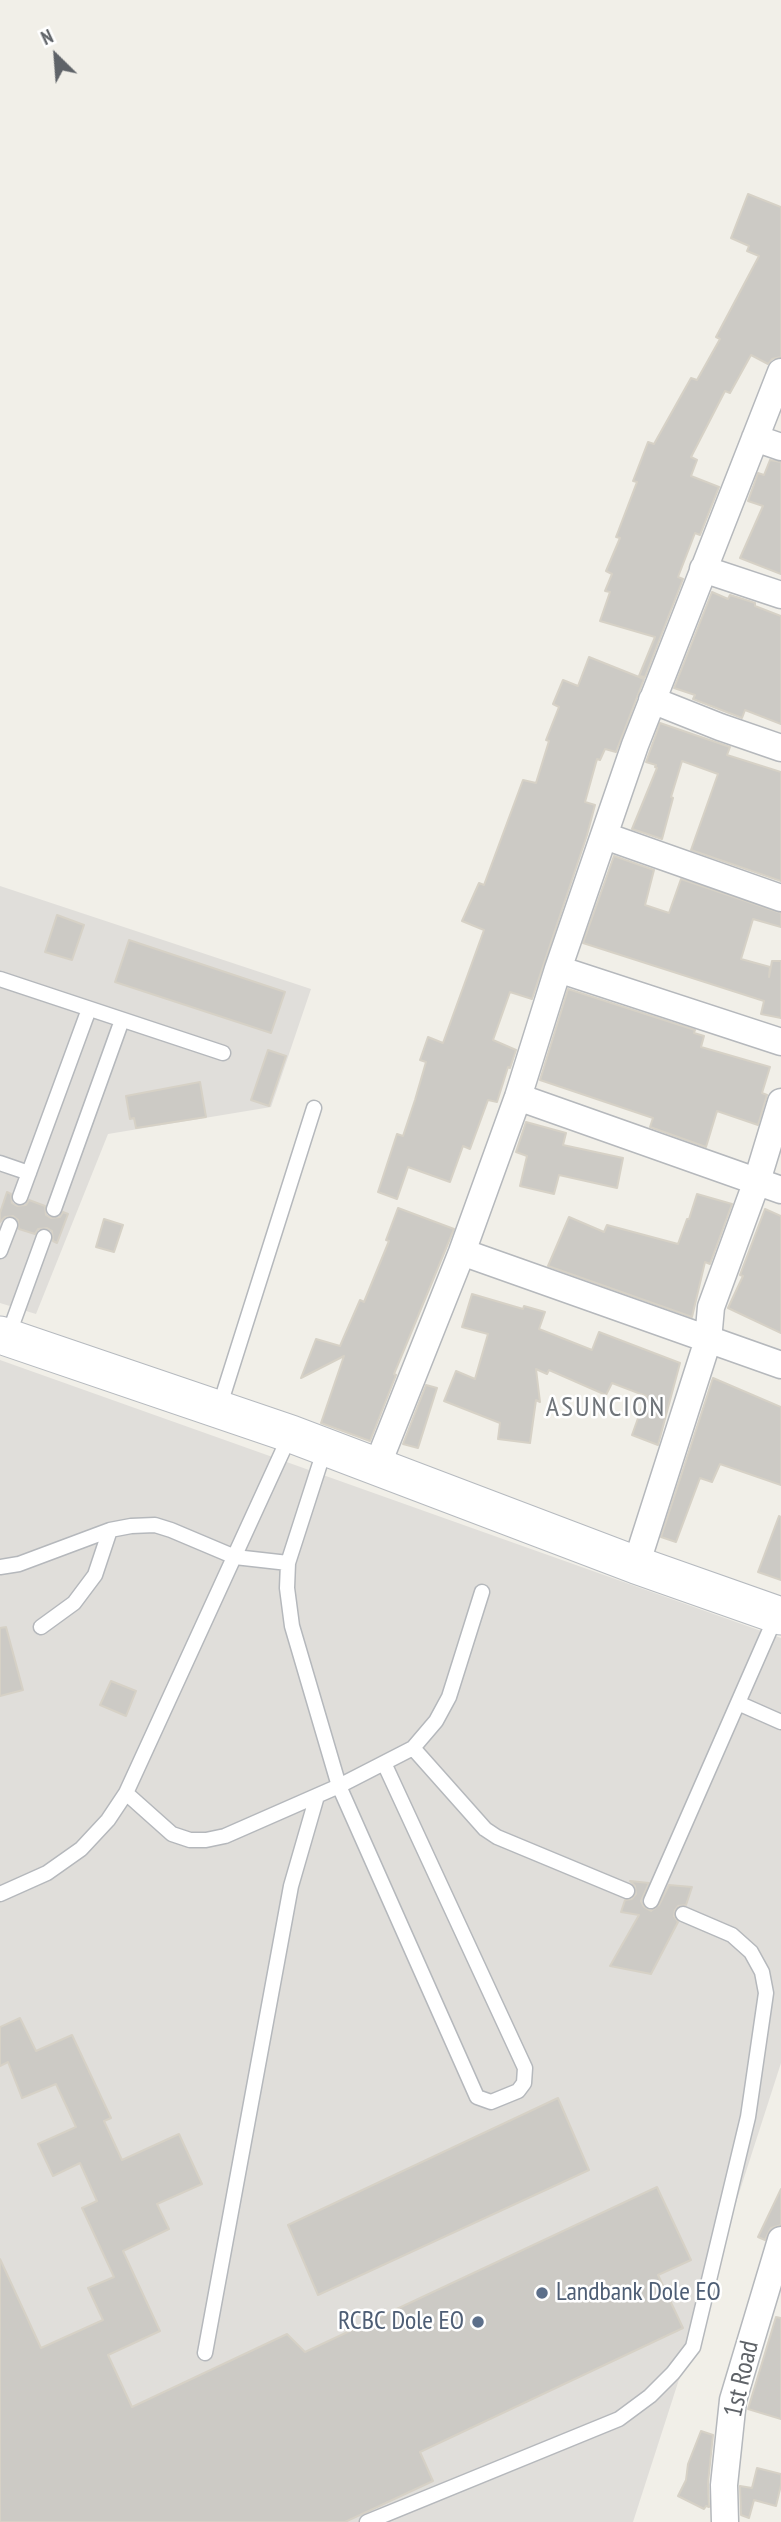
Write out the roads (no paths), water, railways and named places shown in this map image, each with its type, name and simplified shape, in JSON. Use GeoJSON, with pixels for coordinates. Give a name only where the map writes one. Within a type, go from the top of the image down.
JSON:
{"type":"FeatureCollection","features":[{"type":"Feature","properties":{"kind":"main road"},"geometry":{"type":"LineString","coordinates":[[4,1336],[291,1434],[636,1565],[779,1615]]}},
{"type":"Feature","properties":{"kind":"street"},"geometry":{"type":"LineString","coordinates":[[377,1466],[462,1252],[518,1097],[558,969],[652,701],[781,372]]}},
{"type":"Feature","properties":{"kind":"street"},"geometry":{"type":"LineString","coordinates":[[755,438],[781,447]]}},
{"type":"Feature","properties":{"kind":"street"},"geometry":{"type":"LineString","coordinates":[[703,569],[781,595]]}},
{"type":"Feature","properties":{"kind":"street"},"geometry":{"type":"LineString","coordinates":[[652,701],[781,748]]}},
{"type":"Feature","properties":{"kind":"street"},"geometry":{"type":"LineString","coordinates":[[604,836],[781,898]]}},
{"type":"Feature","properties":{"kind":"street"},"geometry":{"type":"LineString","coordinates":[[558,969],[781,1042]]}},
{"type":"Feature","properties":{"kind":"street"},"geometry":{"type":"LineString","coordinates":[[518,1097],[769,1185]]}},
{"type":"Feature","properties":{"kind":"street"},"geometry":{"type":"LineString","coordinates":[[636,1565],[708,1340],[711,1307],[769,1185],[781,1102]]}},
{"type":"Feature","properties":{"kind":"street"},"geometry":{"type":"LineString","coordinates":[[462,1252],[781,1366]]}},
{"type":"Feature","properties":{"kind":"street","name":"1st Road"},"geometry":{"type":"LineString","coordinates":[[725,2522],[724,2485],[733,2400],[781,2240]]}},
{"type":"Feature","properties":{"kind":"lane"},"geometry":{"type":"LineString","coordinates":[[0,979],[223,1053]]}},
{"type":"Feature","properties":{"kind":"lane"},"geometry":{"type":"LineString","coordinates":[[20,1197],[89,1009]]}},
{"type":"Feature","properties":{"kind":"lane"},"geometry":{"type":"LineString","coordinates":[[54,1209],[122,1020]]}},
{"type":"Feature","properties":{"kind":"lane"},"geometry":{"type":"LineString","coordinates":[[219,1410],[314,1108]]}},
{"type":"Feature","properties":{"kind":"lane"},"geometry":{"type":"LineString","coordinates":[[0,1163],[29,1173]]}},
{"type":"Feature","properties":{"kind":"lane"},"geometry":{"type":"LineString","coordinates":[[0,1251],[9,1225]]}},
{"type":"Feature","properties":{"kind":"lane"},"geometry":{"type":"LineString","coordinates":[[4,1336],[44,1237]]}},
{"type":"Feature","properties":{"kind":"lane"},"geometry":{"type":"LineString","coordinates":[[0,1894],[47,1872],[81,1849],[108,1820],[126,1793],[291,1434]]}},
{"type":"Feature","properties":{"kind":"lane"},"geometry":{"type":"LineString","coordinates":[[326,1447],[288,1563],[287,1588],[292,1626],[339,1786],[477,2097],[491,2102],[517,2091],[524,2083],[525,2067],[384,1763]]}},
{"type":"Feature","properties":{"kind":"lane"},"geometry":{"type":"LineString","coordinates":[[0,1567],[19,1564],[110,1530],[155,1525],[235,1557],[288,1563]]}},
{"type":"Feature","properties":{"kind":"lane"},"geometry":{"type":"LineString","coordinates":[[41,1627],[74,1603],[95,1575],[110,1530]]}},
{"type":"Feature","properties":{"kind":"lane"},"geometry":{"type":"LineString","coordinates":[[126,1793],[172,1834],[198,1840],[225,1836],[339,1786],[414,1748],[436,1721],[449,1697],[482,1592]]}},
{"type":"Feature","properties":{"kind":"lane"},"geometry":{"type":"LineString","coordinates":[[651,1901],[779,1615]]}},
{"type":"Feature","properties":{"kind":"lane"},"geometry":{"type":"LineString","coordinates":[[738,1703],[781,1722]]}},
{"type":"Feature","properties":{"kind":"lane"},"geometry":{"type":"LineString","coordinates":[[414,1748],[485,1829],[497,1837],[627,1891]]}},
{"type":"Feature","properties":{"kind":"lane"},"geometry":{"type":"LineString","coordinates":[[205,2353],[291,1886],[317,1796]]}},
{"type":"Feature","properties":{"kind":"lane"},"geometry":{"type":"LineString","coordinates":[[367,2522],[619,2419],[658,2388],[693,2347],[748,2117],[766,1993],[762,1972],[751,1952],[732,1935],[683,1914]]}},
{"type":"Feature","properties":{"kind":"place","name":"Landbank Dole EO"},"geometry":{"type":"Point","coordinates":[542,2293]}},
{"type":"Feature","properties":{"kind":"place","name":"RCBC Dole EO"},"geometry":{"type":"Point","coordinates":[478,2322]}},
{"type":"Feature","properties":{"kind":"district","name":"ASUNCION"},"geometry":{"type":"Point","coordinates":[606,1408]}}]}
